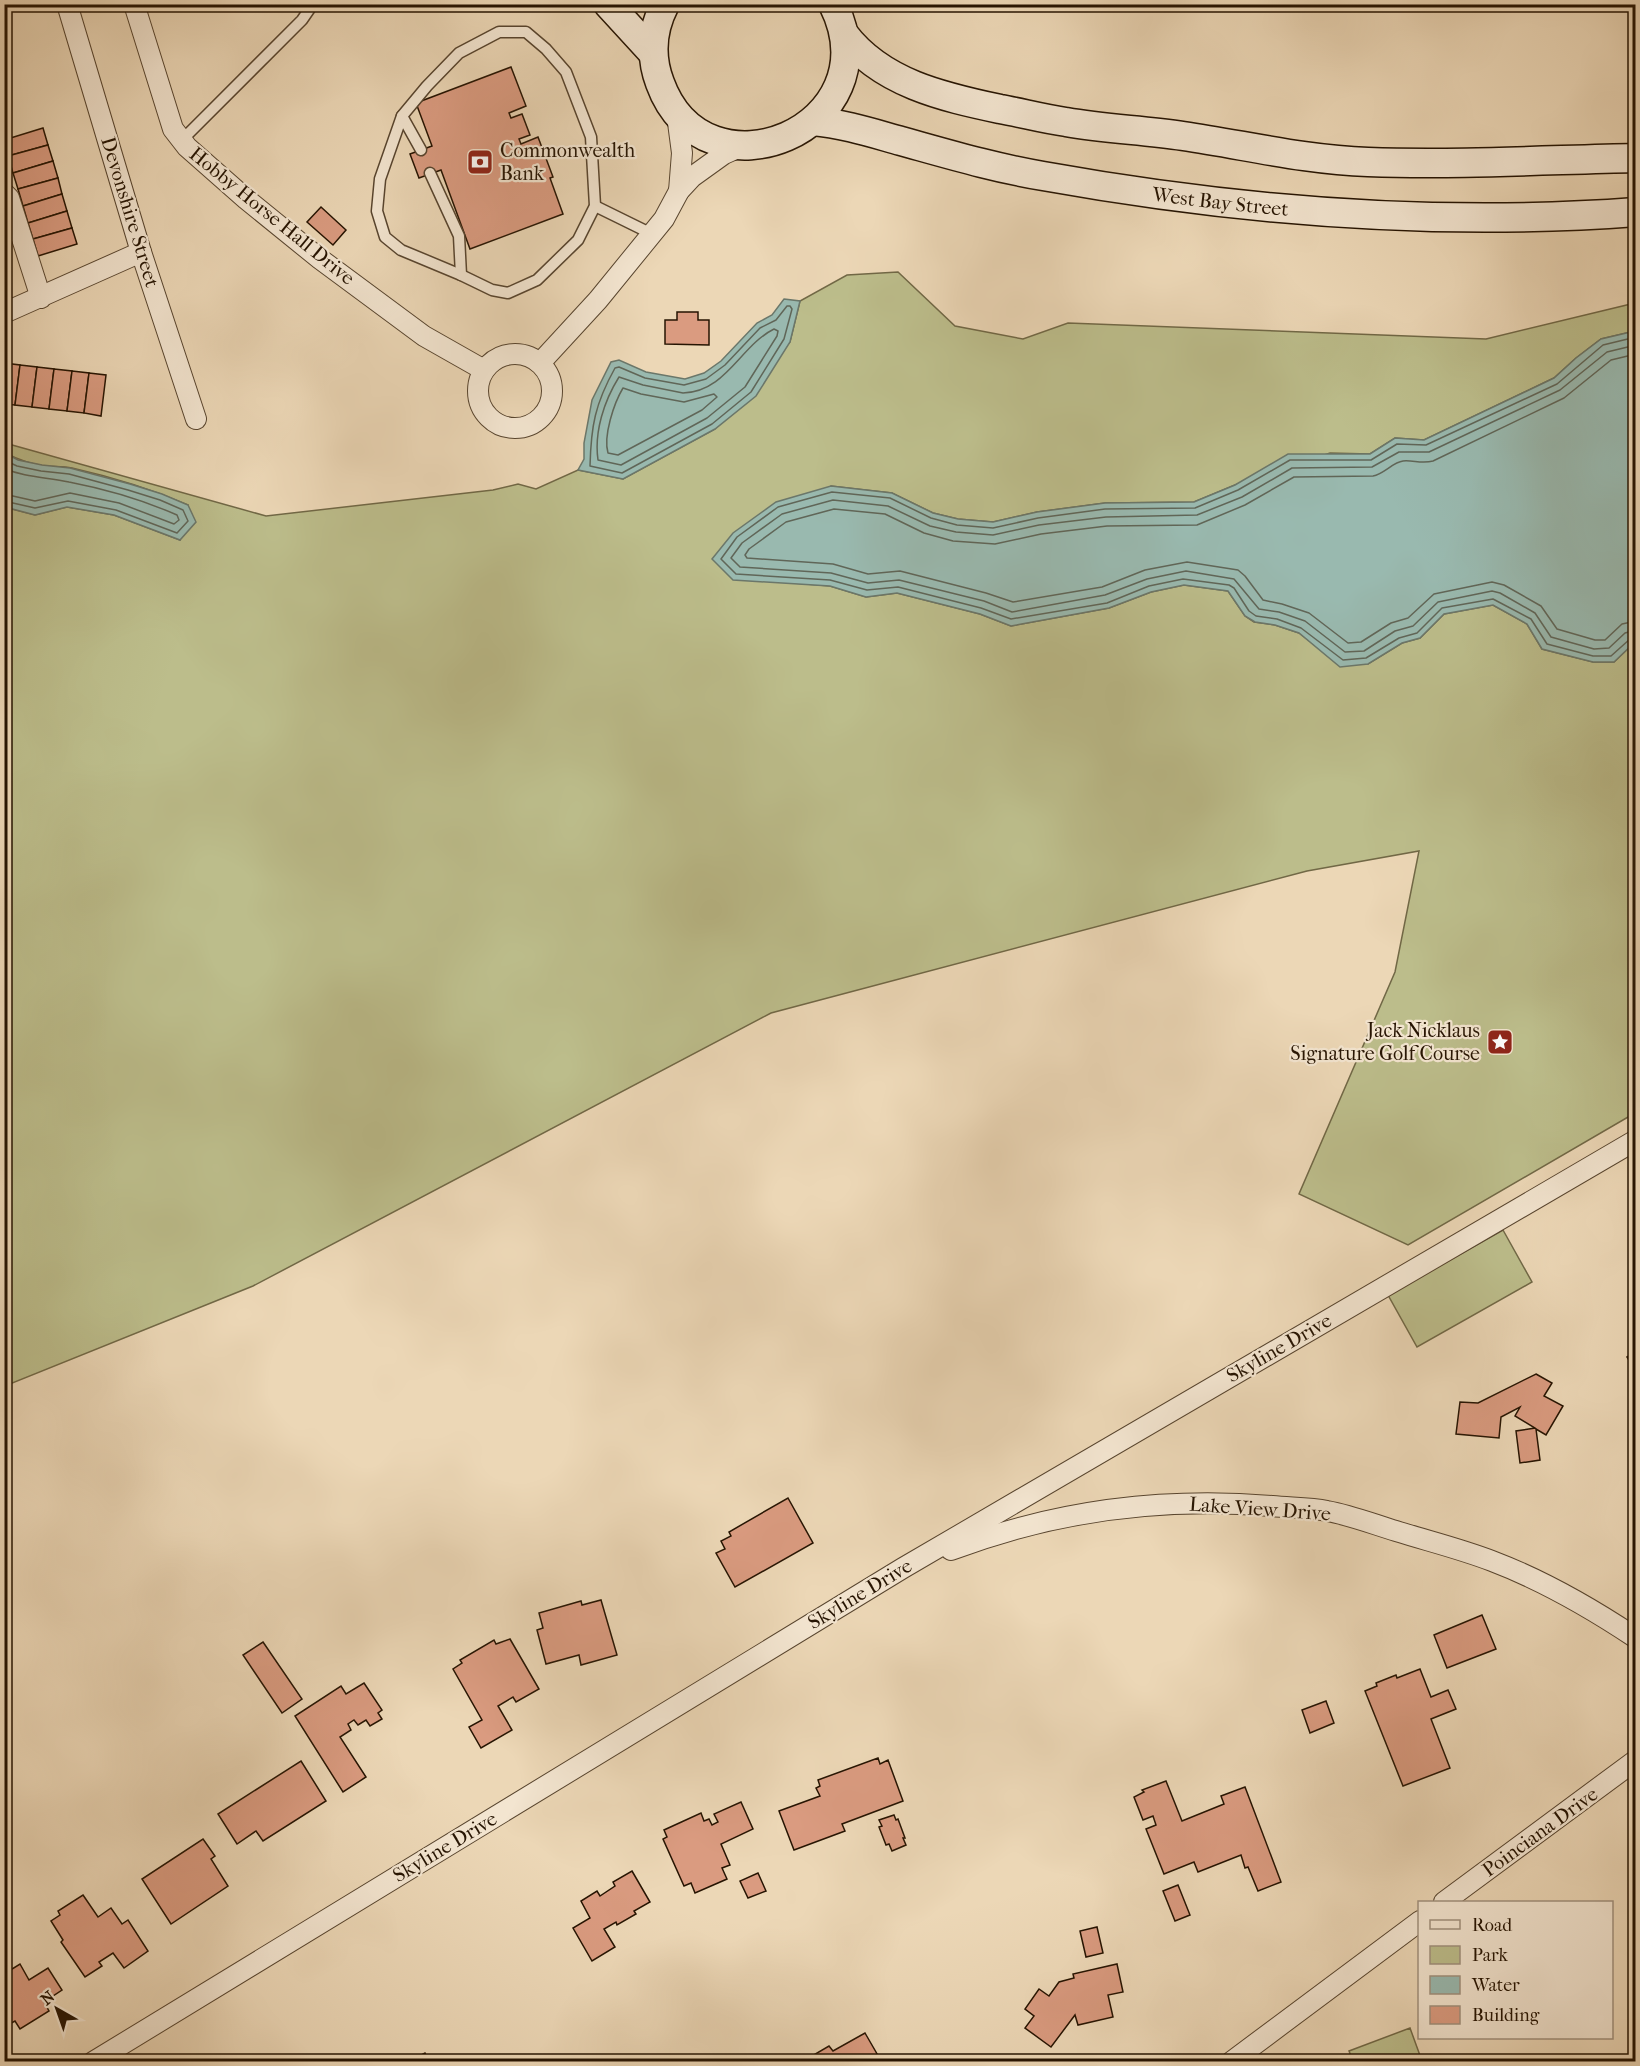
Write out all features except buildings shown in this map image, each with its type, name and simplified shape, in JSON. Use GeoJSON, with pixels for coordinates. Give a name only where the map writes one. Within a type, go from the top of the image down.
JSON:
{"type":"FeatureCollection","features":[{"type":"Feature","properties":{"kind":"main road"},"geometry":{"type":"LineString","coordinates":[[608,4],[652,52]]}},
{"type":"Feature","properties":{"kind":"main road"},"geometry":{"type":"LineString","coordinates":[[665,4],[658,22],[652,52],[663,92],[677,115],[699,132],[712,139],[742,146],[758,146],[787,138],[813,122],[829,103],[840,82],[844,58],[844,34]]}},
{"type":"Feature","properties":{"kind":"main road"},"geometry":{"type":"LineString","coordinates":[[834,4],[844,34],[855,49],[892,75],[914,86],[963,101],[1067,123],[1182,136],[1302,156],[1366,162],[1431,163],[1635,158]]}},
{"type":"Feature","properties":{"kind":"main road","name":"West Bay Street"},"geometry":{"type":"LineString","coordinates":[[813,122],[849,126],[944,153],[1040,176],[1157,195],[1298,211],[1441,217],[1582,216],[1635,212]]}},
{"type":"Feature","properties":{"kind":"street","name":"Devonshire Street"},"geometry":{"type":"LineString","coordinates":[[67,4],[141,252],[196,419]]}},
{"type":"Feature","properties":{"kind":"street","name":"Hobby Horse Hall Drive"},"geometry":{"type":"LineString","coordinates":[[134,4],[167,113],[173,129],[182,140],[246,199],[321,259],[424,336],[484,370]]}},
{"type":"Feature","properties":{"kind":"street"},"geometry":{"type":"LineString","coordinates":[[677,115],[682,153],[679,191]]}},
{"type":"Feature","properties":{"kind":"street"},"geometry":{"type":"LineString","coordinates":[[540,363],[598,300],[652,234],[679,191],[692,177],[707,164],[742,146]]}},
{"type":"Feature","properties":{"kind":"street"},"geometry":{"type":"LineString","coordinates":[[4,193],[9,198],[41,298]]}},
{"type":"Feature","properties":{"kind":"street"},"geometry":{"type":"LineString","coordinates":[[4,313],[141,252]]}},
{"type":"Feature","properties":{"kind":"street"},"geometry":{"type":"LineString","coordinates":[[510,353],[529,356],[540,363],[548,373],[551,382],[551,401],[540,418],[523,427],[503,426],[490,419],[481,408],[477,391],[484,370],[495,359],[510,353]]}},
{"type":"Feature","properties":{"kind":"street","name":"Skyline Drive"},"geometry":{"type":"LineString","coordinates":[[93,2061],[903,1568],[1635,1140]]}},
{"type":"Feature","properties":{"kind":"street","name":"Lake View Drive"},"geometry":{"type":"LineString","coordinates":[[903,1568],[985,1539],[1098,1510],[1182,1504],[1243,1504],[1326,1510],[1492,1561],[1557,1590],[1635,1638]]}},
{"type":"Feature","properties":{"kind":"street","name":"Poinciana Drive"},"geometry":{"type":"LineString","coordinates":[[1445,1901],[1635,1760]]}},
{"type":"Feature","properties":{"kind":"street"},"geometry":{"type":"LineString","coordinates":[[1231,2061],[1418,1922]]}},
{"type":"Feature","properties":{"kind":"lane"},"geometry":{"type":"LineString","coordinates":[[182,140],[302,20],[313,4]]}},
{"type":"Feature","properties":{"kind":"lane"},"geometry":{"type":"LineString","coordinates":[[499,32],[526,32],[546,49],[566,72],[591,137],[595,206],[578,240],[537,280],[508,293],[492,290],[401,250],[385,237],[377,211],[380,180],[402,116],[459,53],[499,32]]}},
{"type":"Feature","properties":{"kind":"lane"},"geometry":{"type":"LineString","coordinates":[[402,116],[421,150]]}},
{"type":"Feature","properties":{"kind":"lane"},"geometry":{"type":"LineString","coordinates":[[430,174],[459,236],[461,275]]}},
{"type":"Feature","properties":{"kind":"lane"},"geometry":{"type":"LineString","coordinates":[[595,206],[652,234]]}},
{"type":"Feature","properties":{"kind":"green space"},"geometry":{"type":"Polygon","coordinates":[[[898,272],[955,326],[1023,339],[1068,323],[1486,339],[1635,303],[1635,331],[1601,339],[1554,378],[1424,440],[1395,438],[1370,454],[1330,453],[1235,485],[1194,502],[1105,503],[1037,512],[993,522],[958,519],[933,513],[892,493],[831,486],[783,582],[830,586],[866,597],[897,593],[980,614],[1011,626],[1109,608],[1151,592],[1184,585],[1228,591],[1245,616],[1254,622],[1275,625],[1299,633],[1319,648],[1368,664],[1402,643],[1420,638],[1444,614],[1493,605],[1527,624],[1542,649],[1593,662],[1614,662],[1635,642],[1635,1113],[1408,1245],[1299,1194],[1395,972],[1419,851],[1307,871],[771,1013],[253,1286],[5,1386],[4,507],[35,515],[67,507],[114,515],[180,540],[188,505],[102,475],[24,461],[5,453],[5,443],[266,516],[493,490],[518,484],[536,489],[578,470],[623,479],[715,429],[790,342],[800,301],[847,275],[898,272]]]}},
{"type":"Feature","properties":{"kind":"green space"},"geometry":{"type":"Polygon","coordinates":[[[1503,1230],[1532,1282],[1417,1347],[1388,1295],[1503,1230]]]}},
{"type":"Feature","properties":{"kind":"green space"},"geometry":{"type":"Polygon","coordinates":[[[1410,2028],[1422,2061],[1353,2061],[1349,2051],[1410,2028]]]}},
{"type":"Feature","properties":{"kind":"water"},"geometry":{"type":"Polygon","coordinates":[[[784,299],[800,301],[790,342],[756,396],[715,429],[623,479],[578,470],[584,459],[584,443],[592,400],[611,362],[619,360],[646,372],[685,379],[704,373],[721,361],[757,323],[772,315],[784,299]]]}},
{"type":"Feature","properties":{"kind":"water"},"geometry":{"type":"Polygon","coordinates":[[[1635,331],[1635,642],[1614,662],[1593,662],[1542,649],[1527,624],[1493,605],[1444,614],[1420,638],[1402,643],[1368,664],[1340,667],[1299,633],[1275,625],[1255,622],[1245,616],[1228,591],[1184,585],[1151,592],[1109,608],[1011,626],[980,614],[897,593],[866,597],[830,586],[733,580],[712,559],[733,533],[776,502],[831,486],[892,493],[933,513],[958,519],[993,522],[1037,512],[1105,503],[1194,502],[1235,485],[1288,454],[1370,454],[1395,438],[1424,440],[1554,378],[1601,339],[1635,331]]]}},
{"type":"Feature","properties":{"kind":"water"},"geometry":{"type":"Polygon","coordinates":[[[5,453],[18,460],[70,468],[162,494],[188,505],[196,522],[180,540],[114,515],[67,507],[35,515],[5,507],[5,453]]]}},
{"type":"Feature","properties":{"kind":"place","name":"Commonwealth Bank"},"geometry":{"type":"Point","coordinates":[480,162]}},
{"type":"Feature","properties":{"kind":"place","name":"Jack Nicklaus Signature Golf Course"},"geometry":{"type":"Point","coordinates":[1500,1042]}}]}
